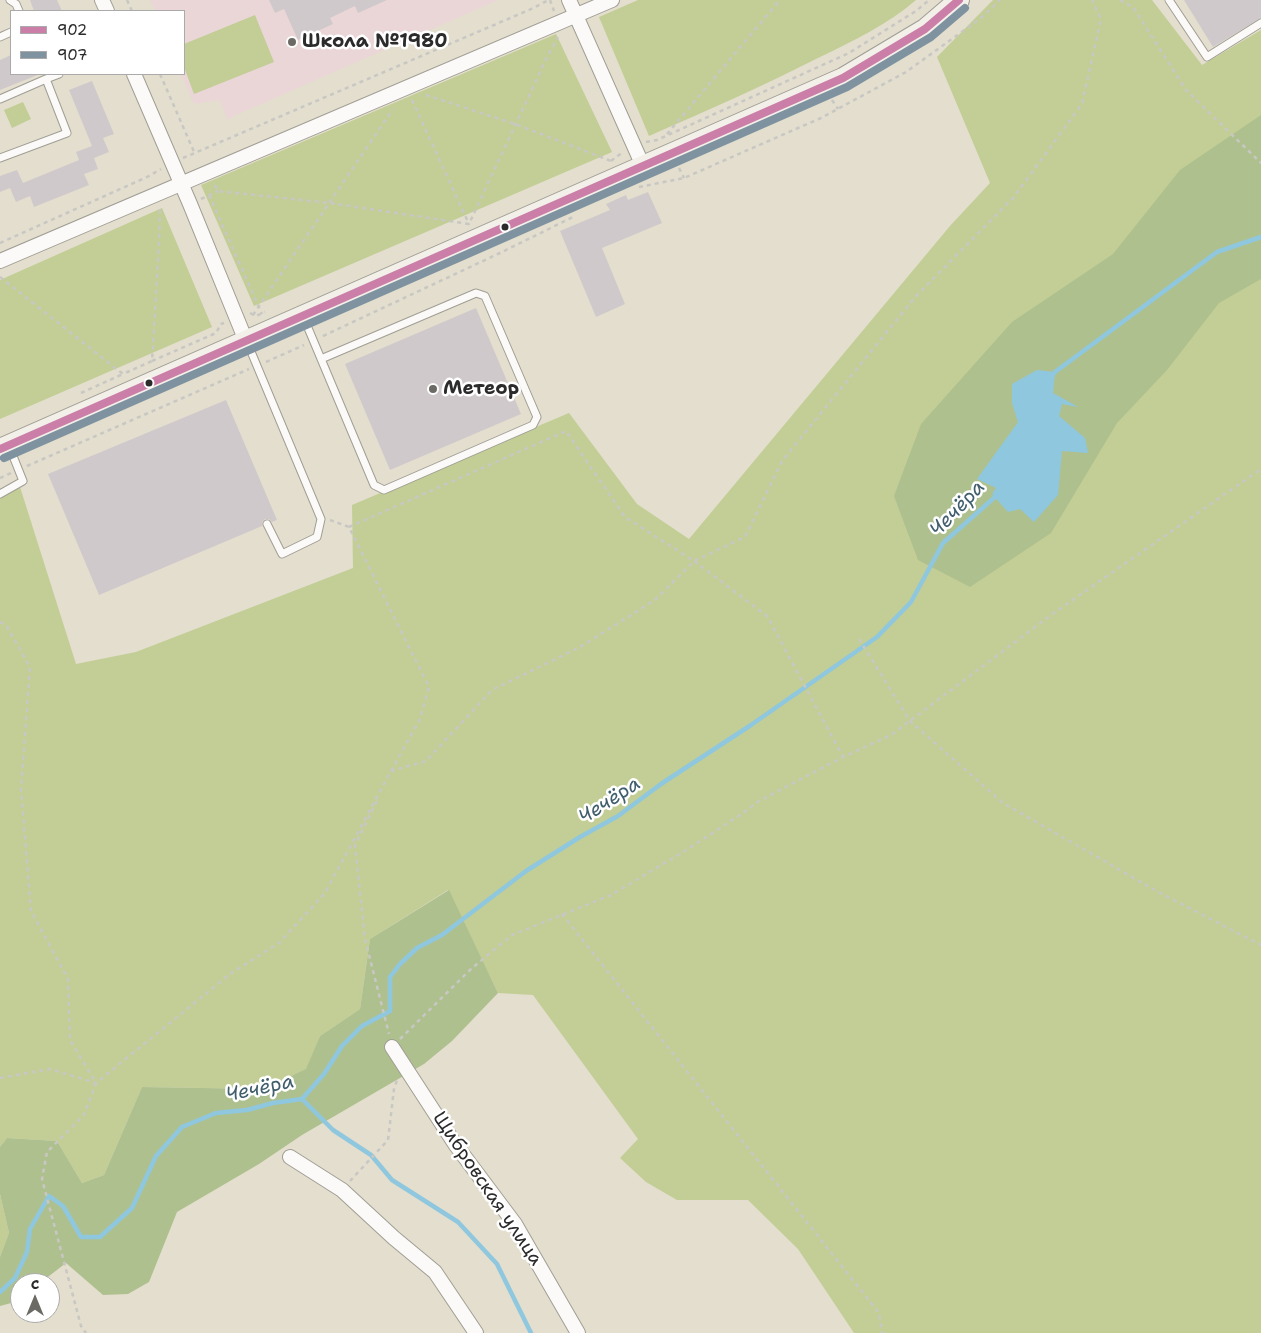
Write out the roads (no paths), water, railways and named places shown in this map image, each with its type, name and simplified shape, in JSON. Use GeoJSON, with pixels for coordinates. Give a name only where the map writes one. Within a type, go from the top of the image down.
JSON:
{"type":"FeatureCollection","features":[{"type":"Feature","properties":{"kind":"main road"},"geometry":{"type":"LineString","coordinates":[[4,447],[843,78],[925,29],[960,0]]}},
{"type":"Feature","properties":{"kind":"street"},"geometry":{"type":"LineString","coordinates":[[569,0],[643,166]]}},
{"type":"Feature","properties":{"kind":"street"},"geometry":{"type":"LineString","coordinates":[[0,262],[612,0]]}},
{"type":"Feature","properties":{"kind":"street"},"geometry":{"type":"LineString","coordinates":[[134,75],[246,341]]}},
{"type":"Feature","properties":{"kind":"street","name":"Щибровская улица"},"geometry":{"type":"LineString","coordinates":[[392,1047],[455,1144],[515,1224],[578,1333]]}},
{"type":"Feature","properties":{"kind":"street"},"geometry":{"type":"LineString","coordinates":[[290,1157],[342,1190],[394,1238],[435,1272],[476,1333]]}},
{"type":"Feature","properties":{"kind":"lane"},"geometry":{"type":"LineString","coordinates":[[10,0],[16,4],[19,10]]}},
{"type":"Feature","properties":{"kind":"lane"},"geometry":{"type":"LineString","coordinates":[[1169,0],[1207,58],[1261,23]]}},
{"type":"Feature","properties":{"kind":"lane"},"geometry":{"type":"LineString","coordinates":[[0,99],[56,75]]}},
{"type":"Feature","properties":{"kind":"lane"},"geometry":{"type":"LineString","coordinates":[[0,158],[67,133],[46,79]]}},
{"type":"Feature","properties":{"kind":"lane"},"geometry":{"type":"LineString","coordinates":[[303,316],[313,341],[374,485],[384,490],[533,425],[536,417],[485,296],[476,294],[321,359]]}},
{"type":"Feature","properties":{"kind":"lane"},"geometry":{"type":"LineString","coordinates":[[246,341],[321,519],[317,537],[282,554],[268,524]]}},
{"type":"Feature","properties":{"kind":"lane"},"geometry":{"type":"LineString","coordinates":[[0,494],[23,481],[19,470],[4,447]]}},
{"type":"Feature","properties":{"kind":"water"},"geometry":{"type":"Polygon","coordinates":[[[1037,370],[1055,372],[1053,393],[1078,407],[1062,404],[1059,416],[1085,438],[1088,453],[1062,451],[1058,495],[1034,522],[1020,509],[1008,512],[992,494],[996,488],[977,479],[1018,422],[1012,403],[1012,384],[1037,370]]]}},
{"type":"Feature","properties":{"kind":"waterway","name":"Чечёра"},"geometry":{"type":"LineString","coordinates":[[1052,376],[1217,252],[1261,237]]}},
{"type":"Feature","properties":{"kind":"waterway","name":"Чечёра"},"geometry":{"type":"LineString","coordinates":[[0,1292],[15,1278],[27,1252],[30,1229],[49,1196],[63,1206],[81,1237],[100,1237],[132,1208],[156,1156],[182,1127],[216,1113],[247,1110],[273,1103],[302,1099],[324,1074],[342,1046],[362,1026],[390,1011],[390,977],[400,964],[417,948],[442,935],[526,871],[618,816],[661,784],[751,725],[877,637],[911,602],[943,543],[995,497],[997,492]]}},
{"type":"Feature","properties":{"kind":"waterway"},"geometry":{"type":"LineString","coordinates":[[302,1099],[333,1130],[371,1155],[392,1180],[458,1222],[497,1264],[531,1333]]}},
{"type":"Feature","properties":{"kind":"place","name":"Школа №1980"},"geometry":{"type":"Point","coordinates":[292,42]}},
{"type":"Feature","properties":{"kind":"place","name":"Метеор"},"geometry":{"type":"Point","coordinates":[433,389]}}]}
